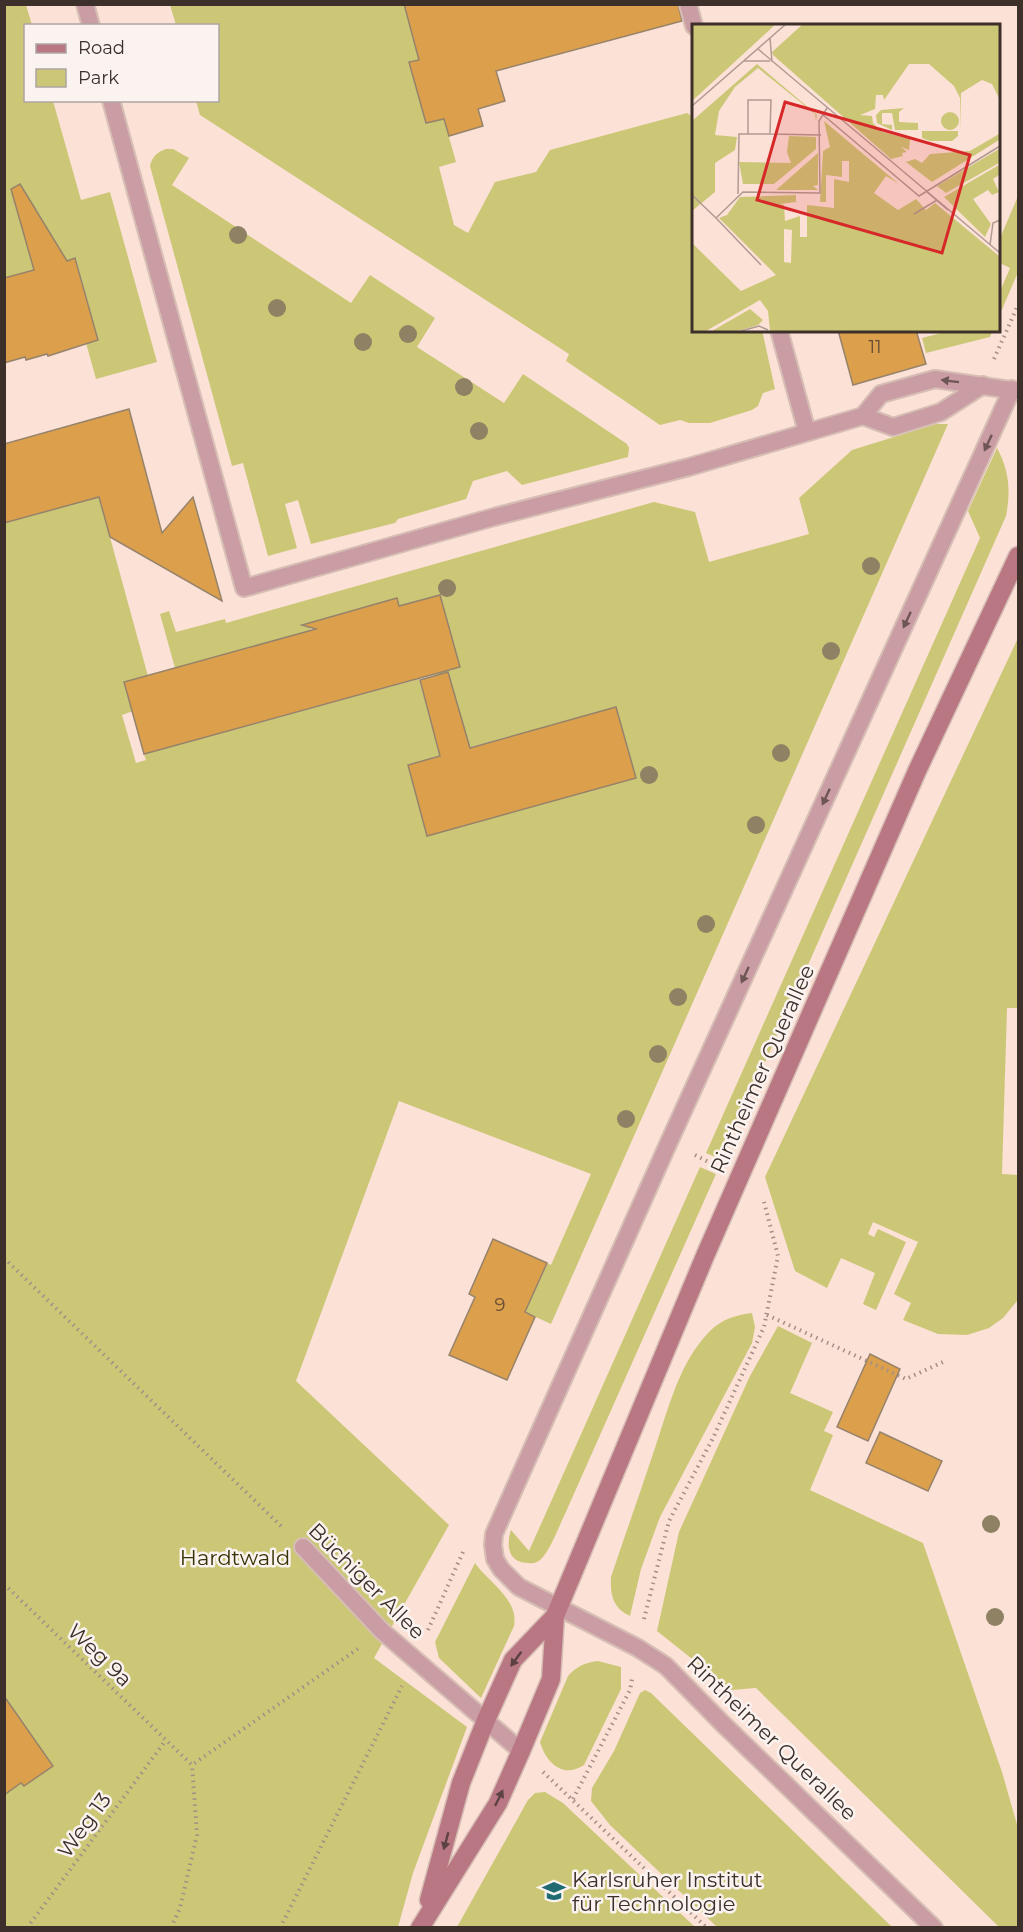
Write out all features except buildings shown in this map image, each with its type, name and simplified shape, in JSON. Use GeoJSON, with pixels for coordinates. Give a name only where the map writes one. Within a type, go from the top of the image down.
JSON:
{"type":"FeatureCollection","features":[{"type":"Feature","properties":{"kind":"street","name":"Rintheimer Querallee"},"geometry":{"type":"LineString","coordinates":[[422,1923],[498,1803],[521,1751],[551,1679],[557,1612],[713,1236],[917,771],[1018,556]]}},
{"type":"Feature","properties":{"kind":"street","name":"Rintheimer Querallee"},"geometry":{"type":"LineString","coordinates":[[422,1923],[461,1783],[486,1720],[513,1660],[557,1612]]}},
{"type":"Feature","properties":{"kind":"lane"},"geometry":{"type":"LineString","coordinates":[[85,4],[90,24]]}},
{"type":"Feature","properties":{"kind":"lane"},"geometry":{"type":"LineString","coordinates":[[688,4],[693,24]]}},
{"type":"Feature","properties":{"kind":"lane"},"geometry":{"type":"LineString","coordinates":[[112,102],[244,588],[494,517],[689,467],[862,416],[881,394],[935,379],[1015,390],[674,1131],[494,1534],[495,1559],[501,1569],[519,1587],[557,1612]]}},
{"type":"Feature","properties":{"kind":"lane"},"geometry":{"type":"LineString","coordinates":[[780,332],[807,432]]}},
{"type":"Feature","properties":{"kind":"lane"},"geometry":{"type":"LineString","coordinates":[[862,416],[894,427],[941,412],[983,385]]}},
{"type":"Feature","properties":{"kind":"lane","name":"Büchiger Allee"},"geometry":{"type":"LineString","coordinates":[[303,1548],[413,1660],[521,1751]]}},
{"type":"Feature","properties":{"kind":"lane","name":"Rintheimer Querallee"},"geometry":{"type":"LineString","coordinates":[[557,1612],[638,1648],[666,1666],[934,1928]]}},
{"type":"Feature","properties":{"kind":"path","name":"Büchiger Allee"},"geometry":{"type":"LineString","coordinates":[[4,1258],[303,1548]]}},
{"type":"Feature","properties":{"kind":"path"},"geometry":{"type":"LineString","coordinates":[[573,1799],[630,1690],[644,1617],[669,1521],[713,1438],[764,1327],[772,1286]]}},
{"type":"Feature","properties":{"kind":"path"},"geometry":{"type":"LineString","coordinates":[[767,1315],[906,1379],[943,1362]]}},
{"type":"Feature","properties":{"kind":"path","name":"Weg 9a"},"geometry":{"type":"LineString","coordinates":[[4,1584],[192,1765]]}},
{"type":"Feature","properties":{"kind":"path"},"geometry":{"type":"LineString","coordinates":[[171,1928],[180,1908],[197,1835],[192,1765],[382,1631]]}},
{"type":"Feature","properties":{"kind":"path"},"geometry":{"type":"LineString","coordinates":[[280,1928],[398,1695],[413,1660]]}},
{"type":"Feature","properties":{"kind":"path","name":"Weg 13"},"geometry":{"type":"LineString","coordinates":[[27,1928],[166,1740]]}},
{"type":"Feature","properties":{"kind":"path"},"geometry":{"type":"LineString","coordinates":[[521,1751],[706,1928]]}},
{"type":"Feature","properties":{"kind":"green space"},"geometry":{"type":"Polygon","coordinates":[[[5,5],[26,5],[32,24],[24,24],[24,102],[53,102],[81,200],[110,192],[157,362],[96,379],[86,343],[98,339],[76,259],[64,261],[25,234],[34,270],[5,278],[5,5]]]}},
{"type":"Feature","properties":{"kind":"green space"},"geometry":{"type":"Polygon","coordinates":[[[170,5],[404,5],[419,60],[410,62],[426,123],[444,119],[456,162],[439,167],[454,225],[468,233],[495,182],[536,172],[550,150],[687,113],[692,116],[692,332],[762,332],[775,389],[763,393],[758,406],[752,410],[710,423],[689,423],[680,420],[660,425],[566,361],[569,354],[200,115],[196,102],[219,102],[219,24],[176,24],[170,5]]]}},
{"type":"Feature","properties":{"kind":"green space"},"geometry":{"type":"Polygon","coordinates":[[[166,149],[173,149],[189,158],[172,185],[351,303],[370,275],[435,318],[417,347],[504,403],[523,374],[627,444],[628,457],[522,485],[507,471],[473,481],[466,499],[398,519],[395,523],[311,544],[298,500],[285,504],[297,548],[268,556],[243,463],[232,466],[150,166],[155,155],[166,149]]]}},
{"type":"Feature","properties":{"kind":"green space"},"geometry":{"type":"Polygon","coordinates":[[[1018,196],[1018,272],[999,317],[999,294],[1010,268],[999,262],[999,241],[1018,196]]]}},
{"type":"Feature","properties":{"kind":"green space"},"geometry":{"type":"Polygon","coordinates":[[[945,332],[992,332],[990,337],[926,353],[922,338],[945,332]]]}},
{"type":"Feature","properties":{"kind":"green space","name":"Hardtwald"},"geometry":{"type":"Polygon","coordinates":[[[936,424],[948,424],[551,1324],[525,1312],[547,1263],[551,1265],[591,1174],[399,1101],[296,1381],[449,1525],[374,1658],[467,1727],[413,1873],[398,1927],[5,1928],[5,523],[99,497],[148,676],[133,711],[122,715],[136,763],[146,760],[144,754],[419,679],[440,756],[408,765],[428,836],[635,778],[616,707],[457,751],[436,674],[460,667],[399,606],[397,599],[310,623],[311,631],[175,668],[160,614],[169,611],[176,632],[225,619],[226,623],[654,502],[695,512],[709,562],[809,534],[799,498],[852,450],[936,424]]]}},
{"type":"Feature","properties":{"kind":"green space"},"geometry":{"type":"Polygon","coordinates":[[[997,448],[1008,481],[1006,516],[722,1160],[706,1153],[980,538],[968,511],[997,448]]]}},
{"type":"Feature","properties":{"kind":"green space"},"geometry":{"type":"Polygon","coordinates":[[[1018,638],[1018,1008],[1007,1008],[1002,1174],[1018,1175],[1017,1301],[1003,1318],[989,1328],[967,1335],[938,1334],[903,1320],[911,1303],[894,1294],[918,1242],[873,1222],[868,1234],[874,1237],[878,1229],[906,1242],[876,1310],[863,1304],[875,1273],[841,1258],[827,1288],[795,1271],[765,1177],[1018,638]]]}},
{"type":"Feature","properties":{"kind":"green space"},"geometry":{"type":"Polygon","coordinates":[[[700,1167],[716,1174],[554,1538],[548,1550],[535,1563],[516,1560],[509,1547],[511,1530],[529,1551],[700,1167]]]}},
{"type":"Feature","properties":{"kind":"green space"},"geometry":{"type":"Polygon","coordinates":[[[752,1313],[755,1327],[752,1343],[660,1517],[641,1569],[630,1616],[616,1605],[611,1590],[611,1577],[682,1372],[699,1343],[719,1323],[752,1313]]]}},
{"type":"Feature","properties":{"kind":"green space"},"geometry":{"type":"Polygon","coordinates":[[[778,1326],[812,1343],[790,1393],[833,1412],[824,1431],[833,1435],[810,1490],[923,1543],[1002,1772],[1018,1828],[1018,1927],[999,1927],[756,1688],[731,1690],[657,1631],[679,1532],[750,1376],[778,1326]]]}},
{"type":"Feature","properties":{"kind":"green space"},"geometry":{"type":"Polygon","coordinates":[[[475,1563],[507,1599],[514,1616],[514,1626],[481,1698],[439,1658],[435,1642],[475,1563]]]}},
{"type":"Feature","properties":{"kind":"green space"},"geometry":{"type":"Polygon","coordinates":[[[598,1661],[621,1667],[621,1689],[584,1765],[569,1770],[556,1767],[546,1756],[540,1742],[568,1676],[581,1666],[598,1661]]]}},
{"type":"Feature","properties":{"kind":"green space"},"geometry":{"type":"Polygon","coordinates":[[[645,1690],[651,1693],[892,1927],[717,1927],[610,1825],[591,1801],[592,1788],[614,1751],[640,1693],[645,1690]]]}},
{"type":"Feature","properties":{"kind":"green space","name":"Karlsruher Institut für Technologie"},"geometry":{"type":"Polygon","coordinates":[[[545,1792],[563,1803],[695,1927],[457,1927],[528,1800],[535,1793],[545,1792]]]}},
{"type":"Feature","properties":{"kind":"place","name":"Karlsruher Institut für Technologie"},"geometry":{"type":"Point","coordinates":[554,1891]}}]}
